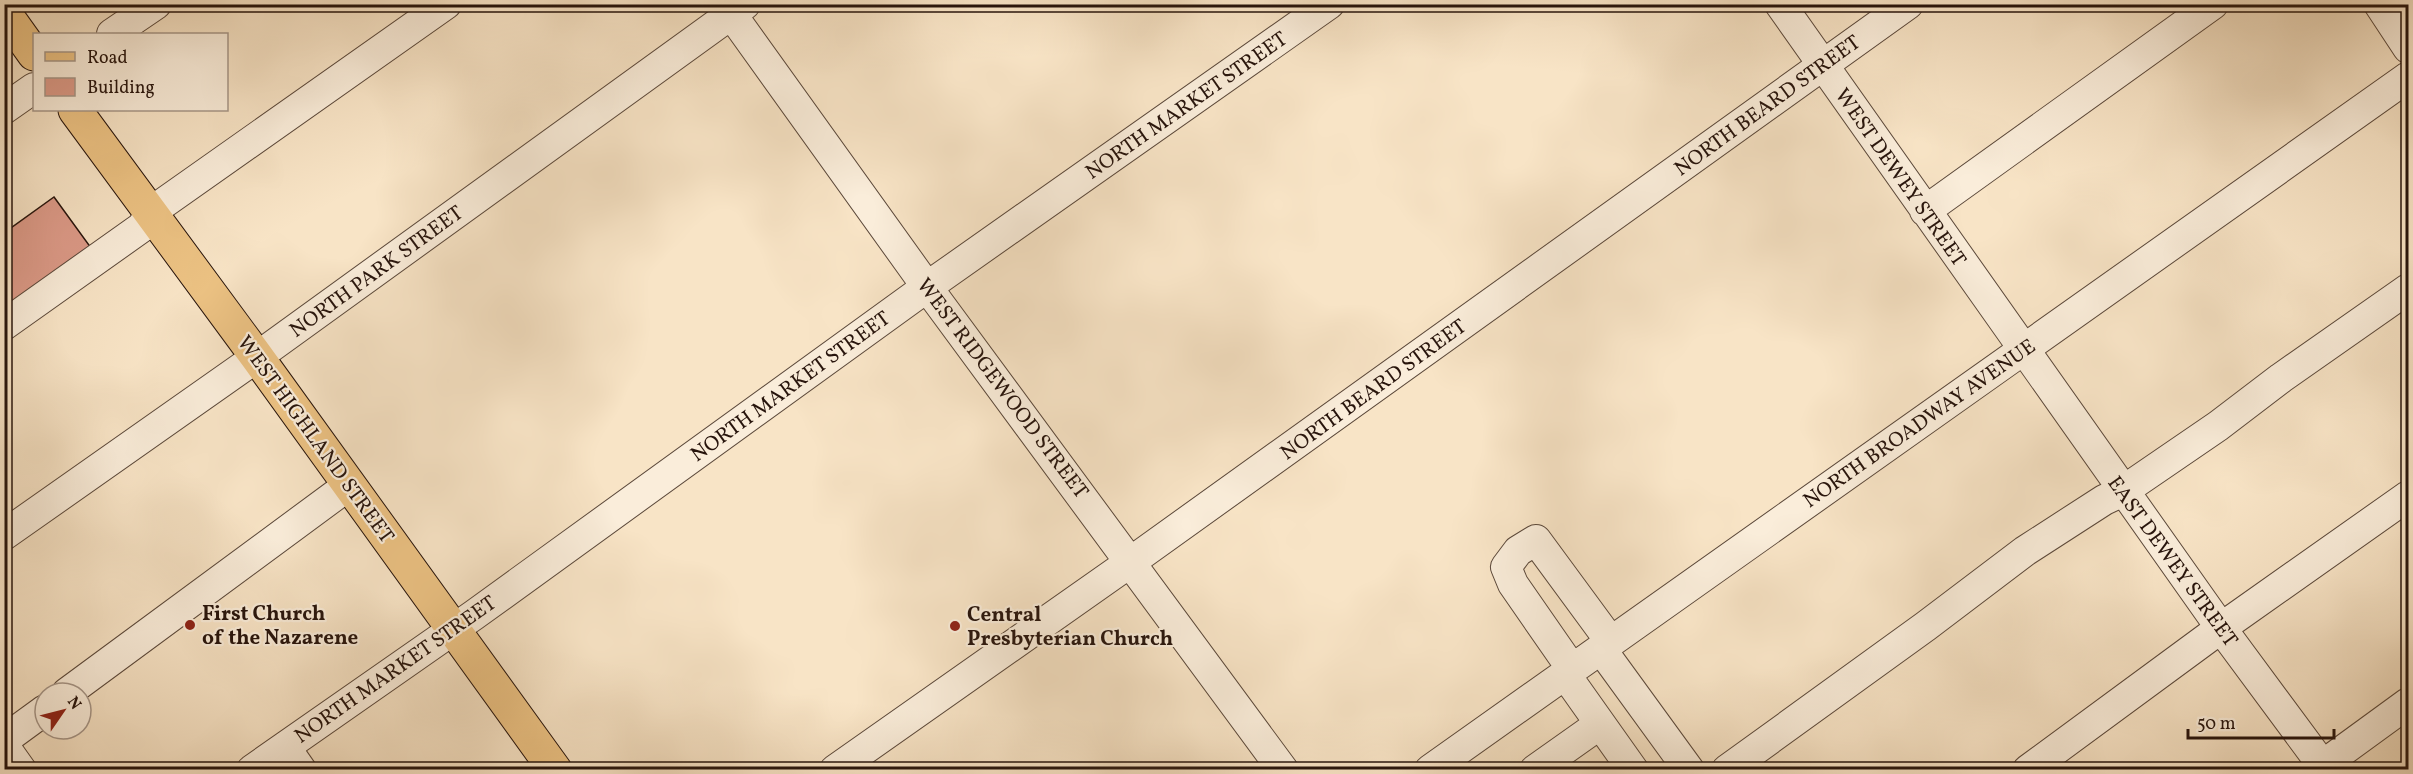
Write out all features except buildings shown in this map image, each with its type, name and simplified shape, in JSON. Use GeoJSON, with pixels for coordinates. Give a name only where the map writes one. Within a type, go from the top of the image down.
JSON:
{"type":"FeatureCollection","features":[{"type":"Feature","properties":{"kind":"main road"},"geometry":{"type":"LineString","coordinates":[[4,12],[33,53]]}},
{"type":"Feature","properties":{"kind":"main road","name":"WEST HIGHLAND STREET"},"geometry":{"type":"LineString","coordinates":[[76,111],[350,484],[550,768]]}},
{"type":"Feature","properties":{"kind":"street"},"geometry":{"type":"LineString","coordinates":[[113,33],[156,4]]}},
{"type":"Feature","properties":{"kind":"street"},"geometry":{"type":"LineString","coordinates":[[4,325],[142,227],[151,212],[446,4]]}},
{"type":"Feature","properties":{"kind":"street","name":"NORTH MARKET STREET"},"geometry":{"type":"LineString","coordinates":[[252,770],[293,758],[453,629],[927,287],[1329,4]]}},
{"type":"Feature","properties":{"kind":"street","name":"WEST DEWEY STREET"},"geometry":{"type":"LineString","coordinates":[[1780,4],[2022,350]]}},
{"type":"Feature","properties":{"kind":"street","name":"NORTH BEARD STREET"},"geometry":{"type":"LineString","coordinates":[[835,770],[1132,561],[1908,4]]}},
{"type":"Feature","properties":{"kind":"street"},"geometry":{"type":"LineString","coordinates":[[1925,211],[2213,4]]}},
{"type":"Feature","properties":{"kind":"street"},"geometry":{"type":"LineString","coordinates":[[2379,4],[2409,48]]}},
{"type":"Feature","properties":{"kind":"street","name":"WEST RIDGEWOOD STREET"},"geometry":{"type":"LineString","coordinates":[[733,8],[927,287],[1132,561],[1147,586],[1283,770]]}},
{"type":"Feature","properties":{"kind":"street","name":"NORTH PARK STREET"},"geometry":{"type":"LineString","coordinates":[[4,535],[258,357],[733,8]]}},
{"type":"Feature","properties":{"kind":"street","name":"NORTH BROADWAY AVENUE"},"geometry":{"type":"LineString","coordinates":[[1430,770],[2409,77]]}},
{"type":"Feature","properties":{"kind":"street"},"geometry":{"type":"LineString","coordinates":[[4,109],[33,89]]}},
{"type":"Feature","properties":{"kind":"street"},"geometry":{"type":"LineString","coordinates":[[1727,770],[1926,626],[2025,551],[2123,490],[2218,426],[2281,378],[2409,289]]}},
{"type":"Feature","properties":{"kind":"street","name":"EAST DEWEY STREET"},"geometry":{"type":"LineString","coordinates":[[2022,350],[2221,628],[2325,767]]}},
{"type":"Feature","properties":{"kind":"street"},"geometry":{"type":"LineString","coordinates":[[83,681],[350,484]]}},
{"type":"Feature","properties":{"kind":"street"},"geometry":{"type":"LineString","coordinates":[[2028,770],[2221,628],[2409,496]]}},
{"type":"Feature","properties":{"kind":"street"},"geometry":{"type":"LineString","coordinates":[[1633,770],[1600,724],[1513,584],[1506,567],[1518,551],[1536,540],[1689,770]]}},
{"type":"Feature","properties":{"kind":"street"},"geometry":{"type":"LineString","coordinates":[[2325,767],[2409,703]]}},
{"type":"Feature","properties":{"kind":"street"},"geometry":{"type":"LineString","coordinates":[[4,740],[33,719]]}},
{"type":"Feature","properties":{"kind":"street"},"geometry":{"type":"LineString","coordinates":[[1536,770],[1600,724]]}},
{"type":"Feature","properties":{"kind":"street"},"geometry":{"type":"LineString","coordinates":[[4,746],[21,770]]}},
{"type":"Feature","properties":{"kind":"place","name":"First Church of the Nazarene"},"geometry":{"type":"Point","coordinates":[190,625]}},
{"type":"Feature","properties":{"kind":"place","name":"Central Presbyterian Church"},"geometry":{"type":"Point","coordinates":[955,626]}}]}
